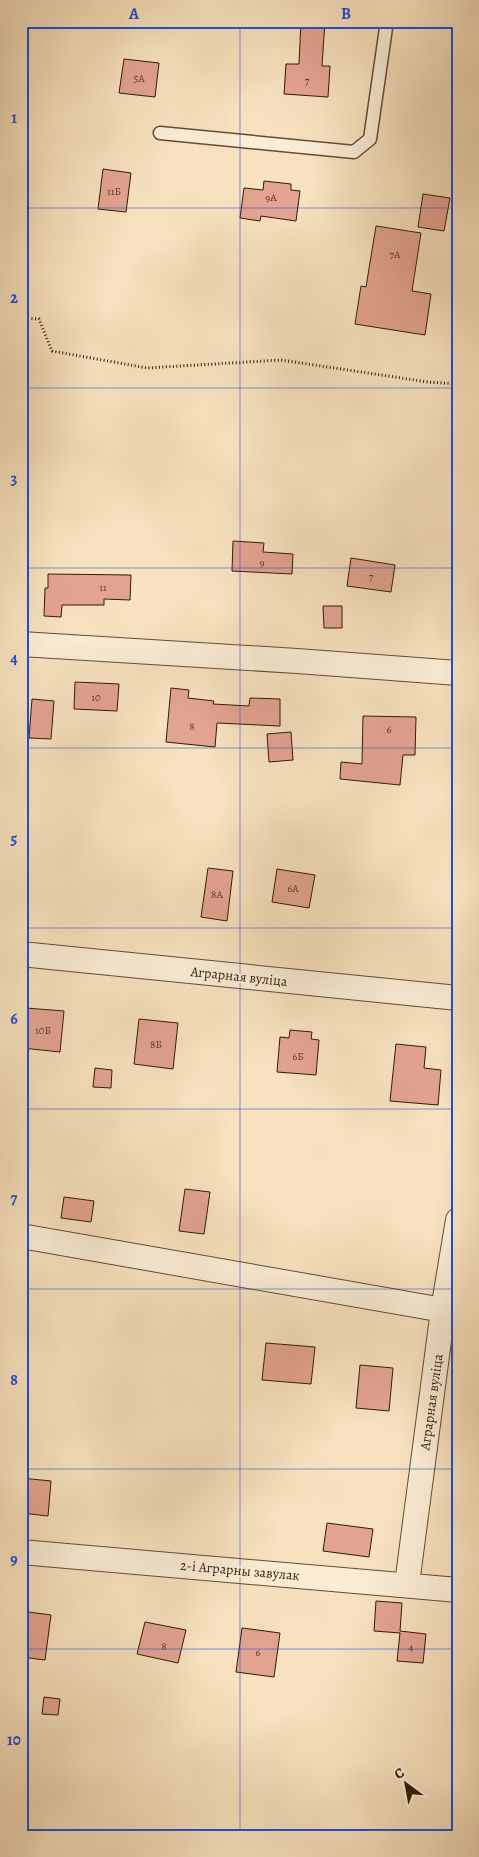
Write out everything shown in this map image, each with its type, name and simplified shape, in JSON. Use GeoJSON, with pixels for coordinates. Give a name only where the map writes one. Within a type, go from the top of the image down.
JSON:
{"type":"FeatureCollection","features":[{"type":"Feature","properties":{"kind":"street"},"geometry":{"type":"LineString","coordinates":[[21,644],[458,673]]}},
{"type":"Feature","properties":{"kind":"street","name":"Аграрная вуліца"},"geometry":{"type":"LineString","coordinates":[[21,954],[458,998]]}},
{"type":"Feature","properties":{"kind":"street","name":"Аграрная вуліца"},"geometry":{"type":"LineString","coordinates":[[407,1584],[443,1310],[458,1220]]}},
{"type":"Feature","properties":{"kind":"street"},"geometry":{"type":"LineString","coordinates":[[21,1236],[443,1310]]}},
{"type":"Feature","properties":{"kind":"street","name":"2-і Аграрны завулак"},"geometry":{"type":"LineString","coordinates":[[21,1552],[407,1584],[458,1590]]}},
{"type":"Feature","properties":{"kind":"lane"},"geometry":{"type":"LineString","coordinates":[[160,133],[354,152],[370,139],[387,21]]}},
{"type":"Feature","properties":{"kind":"path"},"geometry":{"type":"LineString","coordinates":[[21,318],[39,319],[52,351],[147,368],[281,360],[428,382],[458,384]]}},
{"type":"Feature","properties":{"kind":"building"},"geometry":{"type":"Polygon","coordinates":[[[301,21],[325,21],[322,66],[330,66],[328,97],[284,94],[286,64],[299,64],[301,21]]]}},
{"type":"Feature","properties":{"kind":"building"},"geometry":{"type":"Polygon","coordinates":[[[124,59],[159,63],[155,97],[119,93],[124,59]]]}},
{"type":"Feature","properties":{"kind":"building"},"geometry":{"type":"Polygon","coordinates":[[[103,169],[131,173],[126,212],[98,209],[103,169]]]}},
{"type":"Feature","properties":{"kind":"building"},"geometry":{"type":"Polygon","coordinates":[[[264,181],[291,184],[291,190],[300,191],[296,221],[261,216],[260,221],[240,218],[244,188],[263,190],[264,181]]]}},
{"type":"Feature","properties":{"kind":"building"},"geometry":{"type":"Polygon","coordinates":[[[423,194],[450,198],[444,231],[418,227],[423,194]]]}},
{"type":"Feature","properties":{"kind":"building"},"geometry":{"type":"Polygon","coordinates":[[[376,226],[421,233],[412,291],[431,294],[425,335],[355,324],[361,286],[366,287],[376,226]]]}},
{"type":"Feature","properties":{"kind":"building"},"geometry":{"type":"Polygon","coordinates":[[[233,541],[264,543],[263,552],[293,554],[292,574],[232,571],[233,541]]]}},
{"type":"Feature","properties":{"kind":"building"},"geometry":{"type":"Polygon","coordinates":[[[351,558],[395,565],[391,592],[347,586],[351,558]]]}},
{"type":"Feature","properties":{"kind":"building"},"geometry":{"type":"Polygon","coordinates":[[[48,574],[131,575],[130,600],[104,599],[104,605],[62,605],[61,617],[44,616],[45,588],[48,588],[48,574]]]}},
{"type":"Feature","properties":{"kind":"building"},"geometry":{"type":"Polygon","coordinates":[[[323,606],[342,606],[342,628],[324,628],[323,606]]]}},
{"type":"Feature","properties":{"kind":"building"},"geometry":{"type":"Polygon","coordinates":[[[75,682],[119,684],[117,711],[74,709],[75,682]]]}},
{"type":"Feature","properties":{"kind":"building"},"geometry":{"type":"Polygon","coordinates":[[[171,688],[189,690],[188,698],[214,701],[213,704],[249,706],[250,698],[280,699],[280,726],[217,723],[215,747],[166,742],[171,688]]]}},
{"type":"Feature","properties":{"kind":"building"},"geometry":{"type":"Polygon","coordinates":[[[32,699],[54,701],[51,739],[29,738],[32,699]]]}},
{"type":"Feature","properties":{"kind":"building"},"geometry":{"type":"Polygon","coordinates":[[[363,716],[416,717],[415,755],[403,755],[400,785],[340,779],[341,762],[362,764],[363,716]]]}},
{"type":"Feature","properties":{"kind":"building"},"geometry":{"type":"Polygon","coordinates":[[[291,732],[293,760],[269,762],[267,734],[291,732]]]}},
{"type":"Feature","properties":{"kind":"building"},"geometry":{"type":"Polygon","coordinates":[[[208,868],[233,871],[227,921],[201,917],[208,868]]]}},
{"type":"Feature","properties":{"kind":"building"},"geometry":{"type":"Polygon","coordinates":[[[277,869],[315,875],[309,908],[272,902],[277,869]]]}},
{"type":"Feature","properties":{"kind":"building"},"geometry":{"type":"Polygon","coordinates":[[[26,1008],[64,1011],[60,1052],[22,1048],[26,1008]]]}},
{"type":"Feature","properties":{"kind":"building"},"geometry":{"type":"Polygon","coordinates":[[[139,1019],[178,1023],[173,1069],[134,1064],[139,1019]]]}},
{"type":"Feature","properties":{"kind":"building"},"geometry":{"type":"Polygon","coordinates":[[[290,1030],[312,1032],[311,1039],[319,1040],[316,1075],[277,1072],[280,1037],[289,1038],[290,1030]]]}},
{"type":"Feature","properties":{"kind":"building"},"geometry":{"type":"Polygon","coordinates":[[[396,1044],[426,1047],[424,1068],[441,1070],[438,1105],[390,1101],[396,1044]]]}},
{"type":"Feature","properties":{"kind":"building"},"geometry":{"type":"Polygon","coordinates":[[[95,1068],[112,1070],[111,1088],[93,1087],[95,1068]]]}},
{"type":"Feature","properties":{"kind":"building"},"geometry":{"type":"Polygon","coordinates":[[[185,1189],[210,1192],[204,1234],[179,1231],[185,1189]]]}},
{"type":"Feature","properties":{"kind":"building"},"geometry":{"type":"Polygon","coordinates":[[[64,1197],[94,1201],[91,1222],[61,1218],[64,1197]]]}},
{"type":"Feature","properties":{"kind":"building"},"geometry":{"type":"Polygon","coordinates":[[[266,1343],[315,1347],[311,1384],[262,1380],[266,1343]]]}},
{"type":"Feature","properties":{"kind":"building"},"geometry":{"type":"Polygon","coordinates":[[[360,1365],[393,1368],[389,1411],[356,1408],[360,1365]]]}},
{"type":"Feature","properties":{"kind":"building"},"geometry":{"type":"Polygon","coordinates":[[[21,1478],[51,1481],[48,1516],[21,1513],[21,1478]]]}},
{"type":"Feature","properties":{"kind":"building"},"geometry":{"type":"Polygon","coordinates":[[[327,1523],[373,1529],[369,1557],[323,1551],[327,1523]]]}},
{"type":"Feature","properties":{"kind":"building"},"geometry":{"type":"Polygon","coordinates":[[[376,1601],[402,1603],[400,1631],[426,1634],[423,1663],[397,1661],[400,1633],[374,1631],[376,1601]]]}},
{"type":"Feature","properties":{"kind":"building"},"geometry":{"type":"Polygon","coordinates":[[[21,1611],[51,1615],[45,1660],[21,1657],[21,1611]]]}},
{"type":"Feature","properties":{"kind":"building"},"geometry":{"type":"Polygon","coordinates":[[[145,1622],[186,1630],[178,1663],[137,1654],[145,1622]]]}},
{"type":"Feature","properties":{"kind":"building"},"geometry":{"type":"Polygon","coordinates":[[[242,1628],[280,1633],[274,1677],[236,1672],[242,1628]]]}},
{"type":"Feature","properties":{"kind":"building"},"geometry":{"type":"Polygon","coordinates":[[[44,1697],[60,1699],[58,1715],[42,1714],[44,1697]]]}}]}
